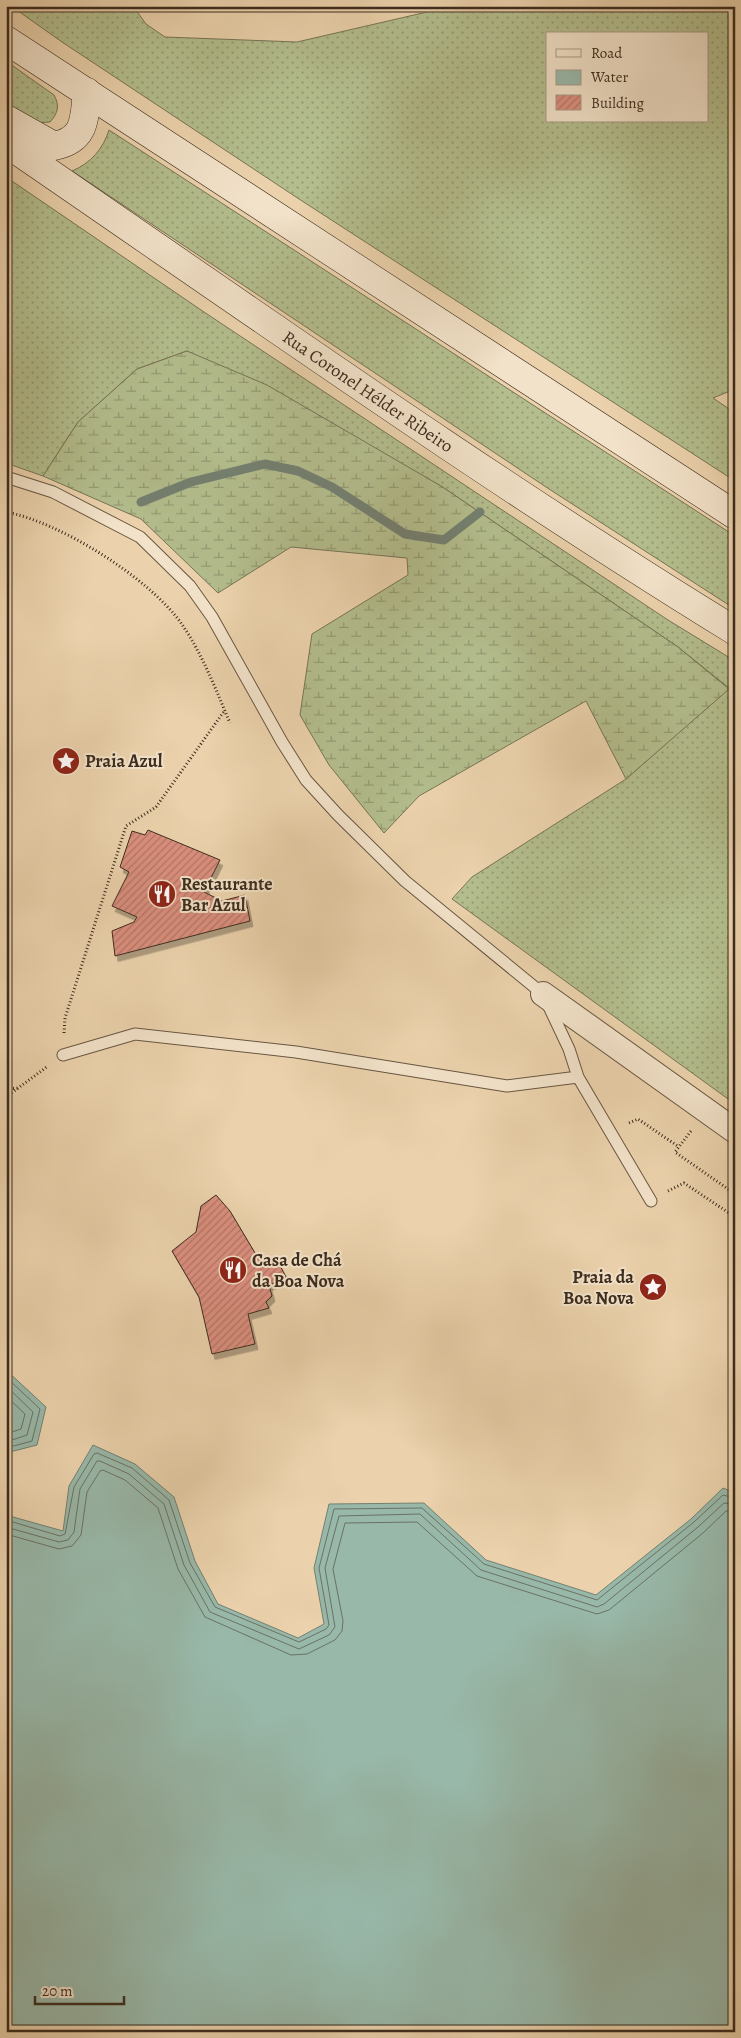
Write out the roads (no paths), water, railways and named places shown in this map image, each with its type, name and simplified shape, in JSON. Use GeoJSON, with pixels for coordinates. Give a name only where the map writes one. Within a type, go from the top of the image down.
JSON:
{"type":"FeatureCollection","features":[{"type":"Feature","properties":{"kind":"main road"},"geometry":{"type":"LineString","coordinates":[[6,40],[735,516]]}},
{"type":"Feature","properties":{"kind":"main road"},"geometry":{"type":"LineString","coordinates":[[6,119],[54,146],[70,142],[82,127],[86,92]]}},
{"type":"Feature","properties":{"kind":"main road","name":"Rua Coronel Hélder Ribeiro"},"geometry":{"type":"LineString","coordinates":[[6,143],[356,383],[666,589],[735,631]]}},
{"type":"Feature","properties":{"kind":"street"},"geometry":{"type":"LineString","coordinates":[[543,994],[735,1130]]}},
{"type":"Feature","properties":{"kind":"lane"},"geometry":{"type":"LineString","coordinates":[[6,477],[53,492],[111,521],[146,542],[190,586],[212,617],[282,742],[306,780],[405,882],[543,994],[569,1049],[578,1077],[651,1201]]}},
{"type":"Feature","properties":{"kind":"lane"},"geometry":{"type":"LineString","coordinates":[[63,1055],[135,1034],[296,1052],[507,1086],[578,1077]]}},
{"type":"Feature","properties":{"kind":"water"},"geometry":{"type":"Polygon","coordinates":[[[6,1370],[46,1407],[37,1445],[6,1453],[6,1370]]]}},
{"type":"Feature","properties":{"kind":"water"},"geometry":{"type":"Polygon","coordinates":[[[93,1445],[135,1464],[174,1497],[195,1561],[218,1604],[298,1638],[324,1624],[314,1568],[329,1504],[424,1503],[486,1560],[596,1595],[691,1519],[723,1488],[735,1493],[735,2032],[6,2032],[6,1515],[63,1531],[69,1486],[93,1445]]]}},
{"type":"Feature","properties":{"kind":"waterway"},"geometry":{"type":"LineString","coordinates":[[141,502],[191,482],[265,464],[298,471],[332,487],[405,534],[444,540],[480,512]]}},
{"type":"Feature","properties":{"kind":"place","name":"Praia Azul"},"geometry":{"type":"Point","coordinates":[66,761]}},
{"type":"Feature","properties":{"kind":"place","name":"Restaurante Bar Azul"},"geometry":{"type":"Point","coordinates":[162,894]}},
{"type":"Feature","properties":{"kind":"place","name":"Casa de Chá da Boa Nova"},"geometry":{"type":"Point","coordinates":[233,1270]}},
{"type":"Feature","properties":{"kind":"place","name":"Praia da Boa Nova"},"geometry":{"type":"Point","coordinates":[653,1287]}}]}
